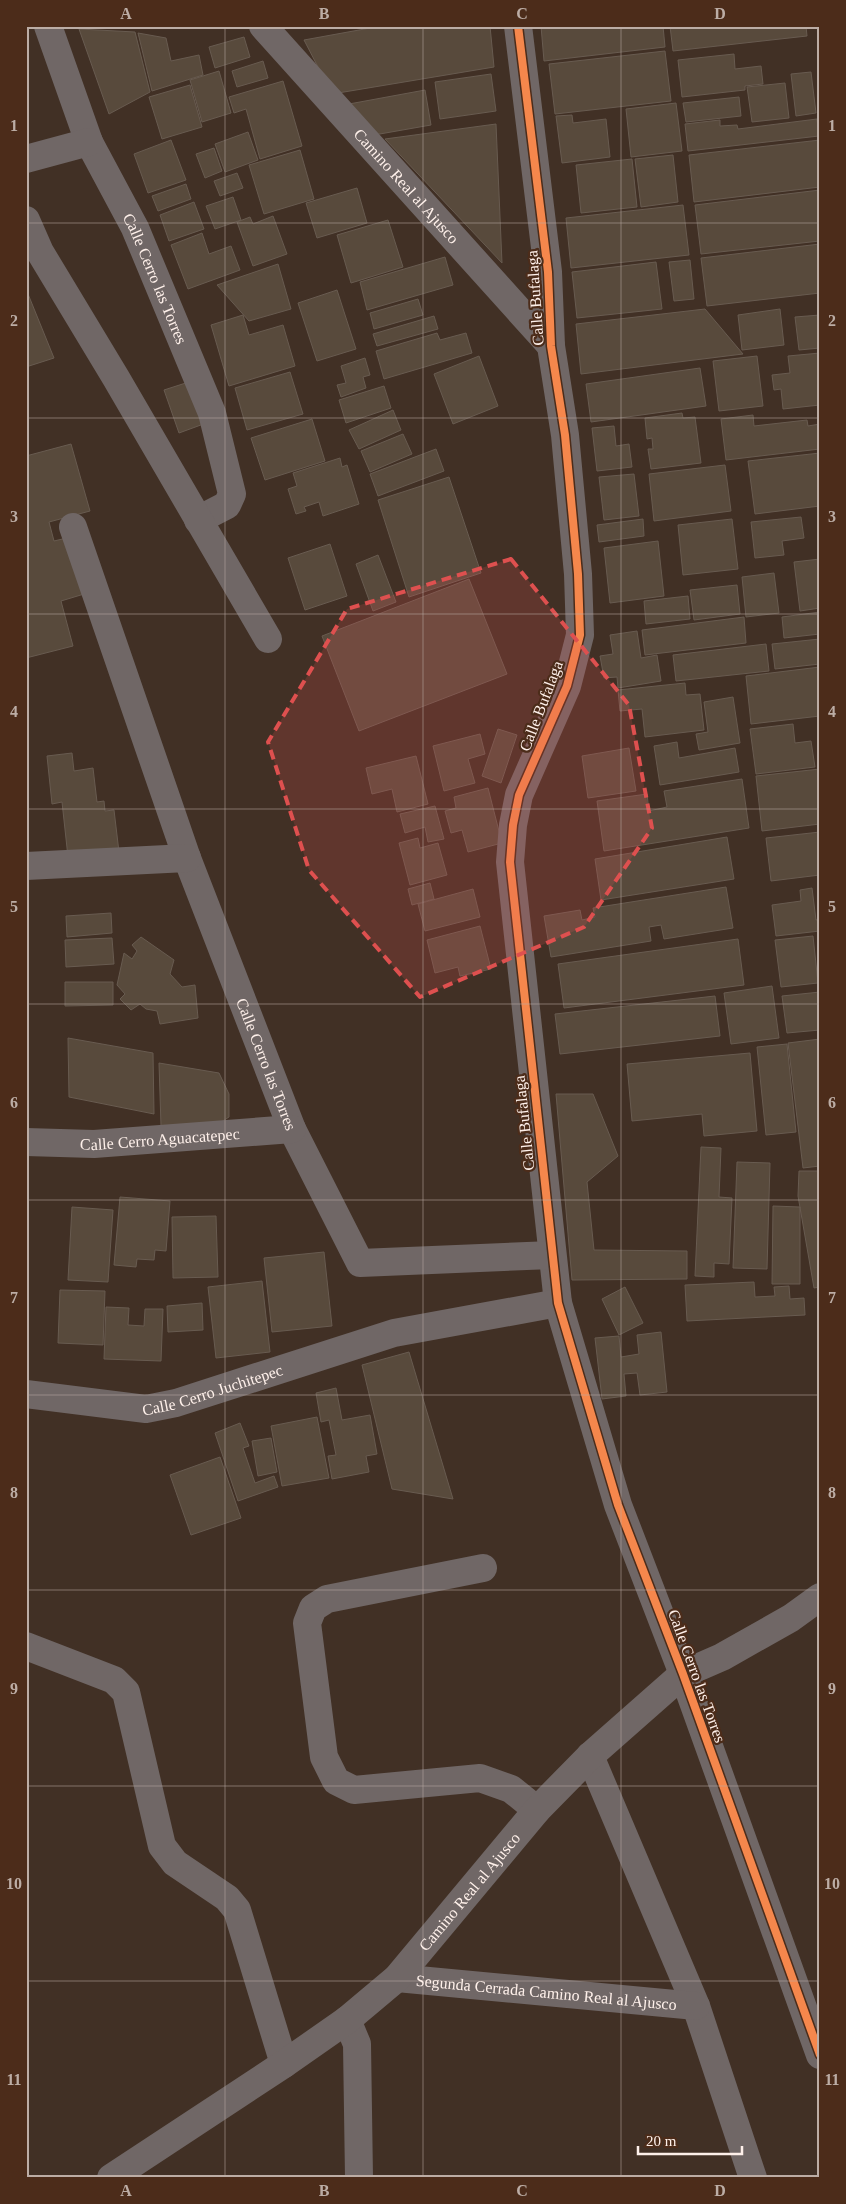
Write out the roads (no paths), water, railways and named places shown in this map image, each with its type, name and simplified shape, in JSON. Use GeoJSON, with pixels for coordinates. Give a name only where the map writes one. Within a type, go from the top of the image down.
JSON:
{"type":"FeatureCollection","features":[{"type":"Feature","properties":{"kind":"street","name":"Calle Cerro las Torres"},"geometry":{"type":"LineString","coordinates":[[48,26],[89,142],[134,228],[212,413],[232,494],[227,505],[198,520]]}},
{"type":"Feature","properties":{"kind":"street","name":"Camino Real al Ajusco"},"geometry":{"type":"LineString","coordinates":[[263,26],[551,346]]}},
{"type":"Feature","properties":{"kind":"street","name":"Calle Bufalaga"},"geometry":{"type":"LineString","coordinates":[[518,26],[548,272],[551,346],[565,435],[578,574],[580,635],[567,686],[518,795],[510,862],[558,1303]]}},
{"type":"Feature","properties":{"kind":"street"},"geometry":{"type":"LineString","coordinates":[[26,159],[89,142]]}},
{"type":"Feature","properties":{"kind":"street"},"geometry":{"type":"LineString","coordinates":[[26,220],[40,252],[116,378],[268,639]]}},
{"type":"Feature","properties":{"kind":"street","name":"Calle Cerro las Torres"},"geometry":{"type":"LineString","coordinates":[[73,527],[186,858],[292,1129],[360,1263],[552,1255]]}},
{"type":"Feature","properties":{"kind":"street"},"geometry":{"type":"LineString","coordinates":[[26,866],[186,858]]}},
{"type":"Feature","properties":{"kind":"street","name":"Calle Cerro Aguacatepec"},"geometry":{"type":"LineString","coordinates":[[26,1142],[94,1144],[292,1129]]}},
{"type":"Feature","properties":{"kind":"street","name":"Calle Cerro las Torres"},"geometry":{"type":"LineString","coordinates":[[558,1303],[618,1505],[683,1674],[820,2055]]}},
{"type":"Feature","properties":{"kind":"street","name":"Calle Cerro Juchitepec"},"geometry":{"type":"LineString","coordinates":[[26,1394],[146,1409],[176,1403],[394,1333],[558,1303]]}},
{"type":"Feature","properties":{"kind":"street"},"geometry":{"type":"LineString","coordinates":[[483,1568],[327,1599],[313,1608],[307,1623],[324,1757],[336,1781],[354,1790],[480,1778],[511,1789],[537,1810]]}},
{"type":"Feature","properties":{"kind":"street","name":"Camino Real al Ajusco"},"geometry":{"type":"LineString","coordinates":[[112,2178],[347,2020],[397,1978],[537,1810],[590,1756],[683,1674],[722,1657],[791,1618],[820,1597]]}},
{"type":"Feature","properties":{"kind":"street"},"geometry":{"type":"LineString","coordinates":[[26,1646],[114,1680],[126,1692],[162,1846],[175,1863],[227,1898],[237,1910],[284,2064]]}},
{"type":"Feature","properties":{"kind":"street"},"geometry":{"type":"LineString","coordinates":[[590,1756],[696,2006],[753,2178]]}},
{"type":"Feature","properties":{"kind":"street","name":"Segunda Cerrada Camino Real al Ajusco"},"geometry":{"type":"LineString","coordinates":[[397,1978],[696,2006]]}},
{"type":"Feature","properties":{"kind":"street"},"geometry":{"type":"LineString","coordinates":[[347,2020],[357,2044],[359,2178]]}}]}
